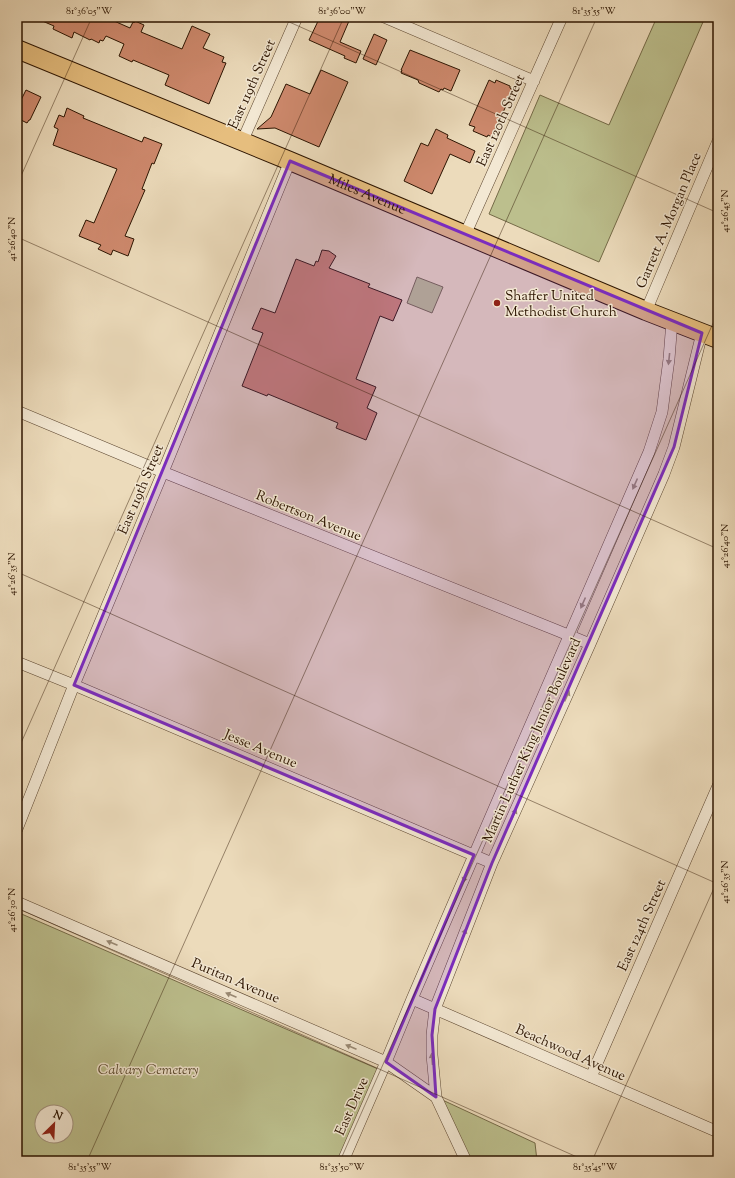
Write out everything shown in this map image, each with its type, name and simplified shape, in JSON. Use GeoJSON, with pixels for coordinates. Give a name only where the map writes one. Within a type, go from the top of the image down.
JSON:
{"type":"FeatureCollection","features":[{"type":"Feature","properties":{"kind":"main road","name":"Miles Avenue"},"geometry":{"type":"LineString","coordinates":[[17,49],[710,336]]}},
{"type":"Feature","properties":{"kind":"street","name":"East 119th Street"},"geometry":{"type":"LineString","coordinates":[[242,142],[297,17]]}},
{"type":"Feature","properties":{"kind":"street"},"geometry":{"type":"LineString","coordinates":[[384,17],[534,81]]}},
{"type":"Feature","properties":{"kind":"street","name":"East 120th Street"},"geometry":{"type":"LineString","coordinates":[[465,235],[562,17]]}},
{"type":"Feature","properties":{"kind":"street","name":"Garrett A. Morgan Place"},"geometry":{"type":"LineString","coordinates":[[646,310],[718,141]]}},
{"type":"Feature","properties":{"kind":"street","name":"East 119th Street"},"geometry":{"type":"LineString","coordinates":[[17,829],[74,685],[290,162]]}},
{"type":"Feature","properties":{"kind":"street","name":"Martin Luther King Junior Boulevard"},"geometry":{"type":"LineString","coordinates":[[386,1062],[649,452],[662,412],[669,359],[672,320]]}},
{"type":"Feature","properties":{"kind":"street","name":"Martin Luther King Junior Boulevard"},"geometry":{"type":"LineString","coordinates":[[466,1161],[436,1097],[432,1055],[432,1036],[435,1009],[492,863],[664,474],[674,447],[684,408],[710,336]]}},
{"type":"Feature","properties":{"kind":"street","name":"Robertson Avenue"},"geometry":{"type":"LineString","coordinates":[[17,411],[163,472],[590,644]]}},
{"type":"Feature","properties":{"kind":"street","name":"Jesse Avenue"},"geometry":{"type":"LineString","coordinates":[[17,662],[492,863]]}},
{"type":"Feature","properties":{"kind":"street","name":"East 124th Street"},"geometry":{"type":"LineString","coordinates":[[591,1077],[718,786]]}},
{"type":"Feature","properties":{"kind":"street","name":"Puritan Avenue"},"geometry":{"type":"LineString","coordinates":[[17,902],[386,1062],[436,1097]]}},
{"type":"Feature","properties":{"kind":"street","name":"Beachwood Avenue"},"geometry":{"type":"LineString","coordinates":[[412,999],[718,1132]]}},
{"type":"Feature","properties":{"kind":"street","name":"East Drive"},"geometry":{"type":"LineString","coordinates":[[343,1161],[386,1062]]}},
{"type":"Feature","properties":{"kind":"highlighted area"},"geometry":{"type":"Polygon","coordinates":[[[290,161],[702,333],[674,447],[492,863],[435,1009],[432,1035],[436,1097],[386,1062],[474,855],[74,685],[290,161]]]}},
{"type":"Feature","properties":{"kind":"green space"},"geometry":{"type":"Polygon","coordinates":[[[657,17],[692,17],[703,22],[599,262],[489,214],[540,95],[609,125],[657,17]]]}},
{"type":"Feature","properties":{"kind":"green space"},"geometry":{"type":"Polygon","coordinates":[[[417,277],[443,287],[432,313],[407,303],[417,277]]]}},
{"type":"Feature","properties":{"kind":"green space","name":"Calvary Cemetery"},"geometry":{"type":"Polygon","coordinates":[[[17,912],[378,1069],[338,1161],[17,1161],[17,912]]]}},
{"type":"Feature","properties":{"kind":"green space"},"geometry":{"type":"Polygon","coordinates":[[[436,1097],[535,1143],[537,1161],[466,1161],[436,1097]]]}},
{"type":"Feature","properties":{"kind":"building"},"geometry":{"type":"Polygon","coordinates":[[[33,17],[105,17],[130,28],[135,21],[144,25],[141,32],[182,49],[192,26],[210,34],[203,48],[224,57],[222,62],[226,63],[209,104],[165,85],[169,75],[133,60],[132,62],[119,56],[124,44],[106,36],[103,41],[100,40],[99,43],[74,32],[72,38],[53,29],[54,26],[33,17]]]}},
{"type":"Feature","properties":{"kind":"building"},"geometry":{"type":"Polygon","coordinates":[[[320,17],[345,17],[345,19],[349,21],[340,42],[361,51],[356,63],[344,58],[345,56],[309,40],[320,17]]]}},
{"type":"Feature","properties":{"kind":"building"},"geometry":{"type":"Polygon","coordinates":[[[374,34],[387,40],[376,65],[363,59],[374,34]]]}},
{"type":"Feature","properties":{"kind":"building"},"geometry":{"type":"Polygon","coordinates":[[[410,50],[460,70],[451,91],[444,88],[439,92],[419,83],[418,80],[401,73],[410,50]]]}},
{"type":"Feature","properties":{"kind":"building"},"geometry":{"type":"Polygon","coordinates":[[[321,70],[348,82],[319,147],[275,128],[257,129],[271,117],[286,84],[310,94],[321,70]]]}},
{"type":"Feature","properties":{"kind":"building"},"geometry":{"type":"Polygon","coordinates":[[[489,80],[495,83],[496,80],[510,86],[513,90],[492,137],[488,135],[487,137],[473,131],[475,127],[469,125],[489,80]]]}},
{"type":"Feature","properties":{"kind":"building"},"geometry":{"type":"Polygon","coordinates":[[[26,90],[41,97],[30,120],[27,123],[17,118],[17,108],[26,90]]]}},
{"type":"Feature","properties":{"kind":"building"},"geometry":{"type":"Polygon","coordinates":[[[67,108],[84,116],[83,118],[142,142],[144,137],[162,144],[154,164],[152,163],[142,189],[145,190],[125,236],[134,239],[128,256],[113,250],[111,255],[98,249],[101,245],[79,236],[86,220],[94,223],[117,169],[53,145],[58,130],[54,127],[59,115],[64,117],[67,108]]]}},
{"type":"Feature","properties":{"kind":"building"},"geometry":{"type":"Polygon","coordinates":[[[436,129],[448,135],[447,138],[475,151],[470,163],[450,154],[432,194],[404,181],[421,143],[428,146],[436,129]]]}},
{"type":"Feature","properties":{"kind":"building"},"geometry":{"type":"Polygon","coordinates":[[[322,250],[329,251],[336,256],[329,268],[370,284],[368,287],[402,300],[393,321],[380,316],[356,379],[376,387],[367,408],[377,413],[366,440],[336,428],[338,423],[268,394],[267,396],[242,386],[263,333],[252,329],[261,308],[275,313],[296,259],[314,266],[316,261],[318,262],[322,250]]]}},
{"type":"Feature","properties":{"kind":"place","name":"Shaffer United Methodist Church"},"geometry":{"type":"Point","coordinates":[497,303]}}]}
